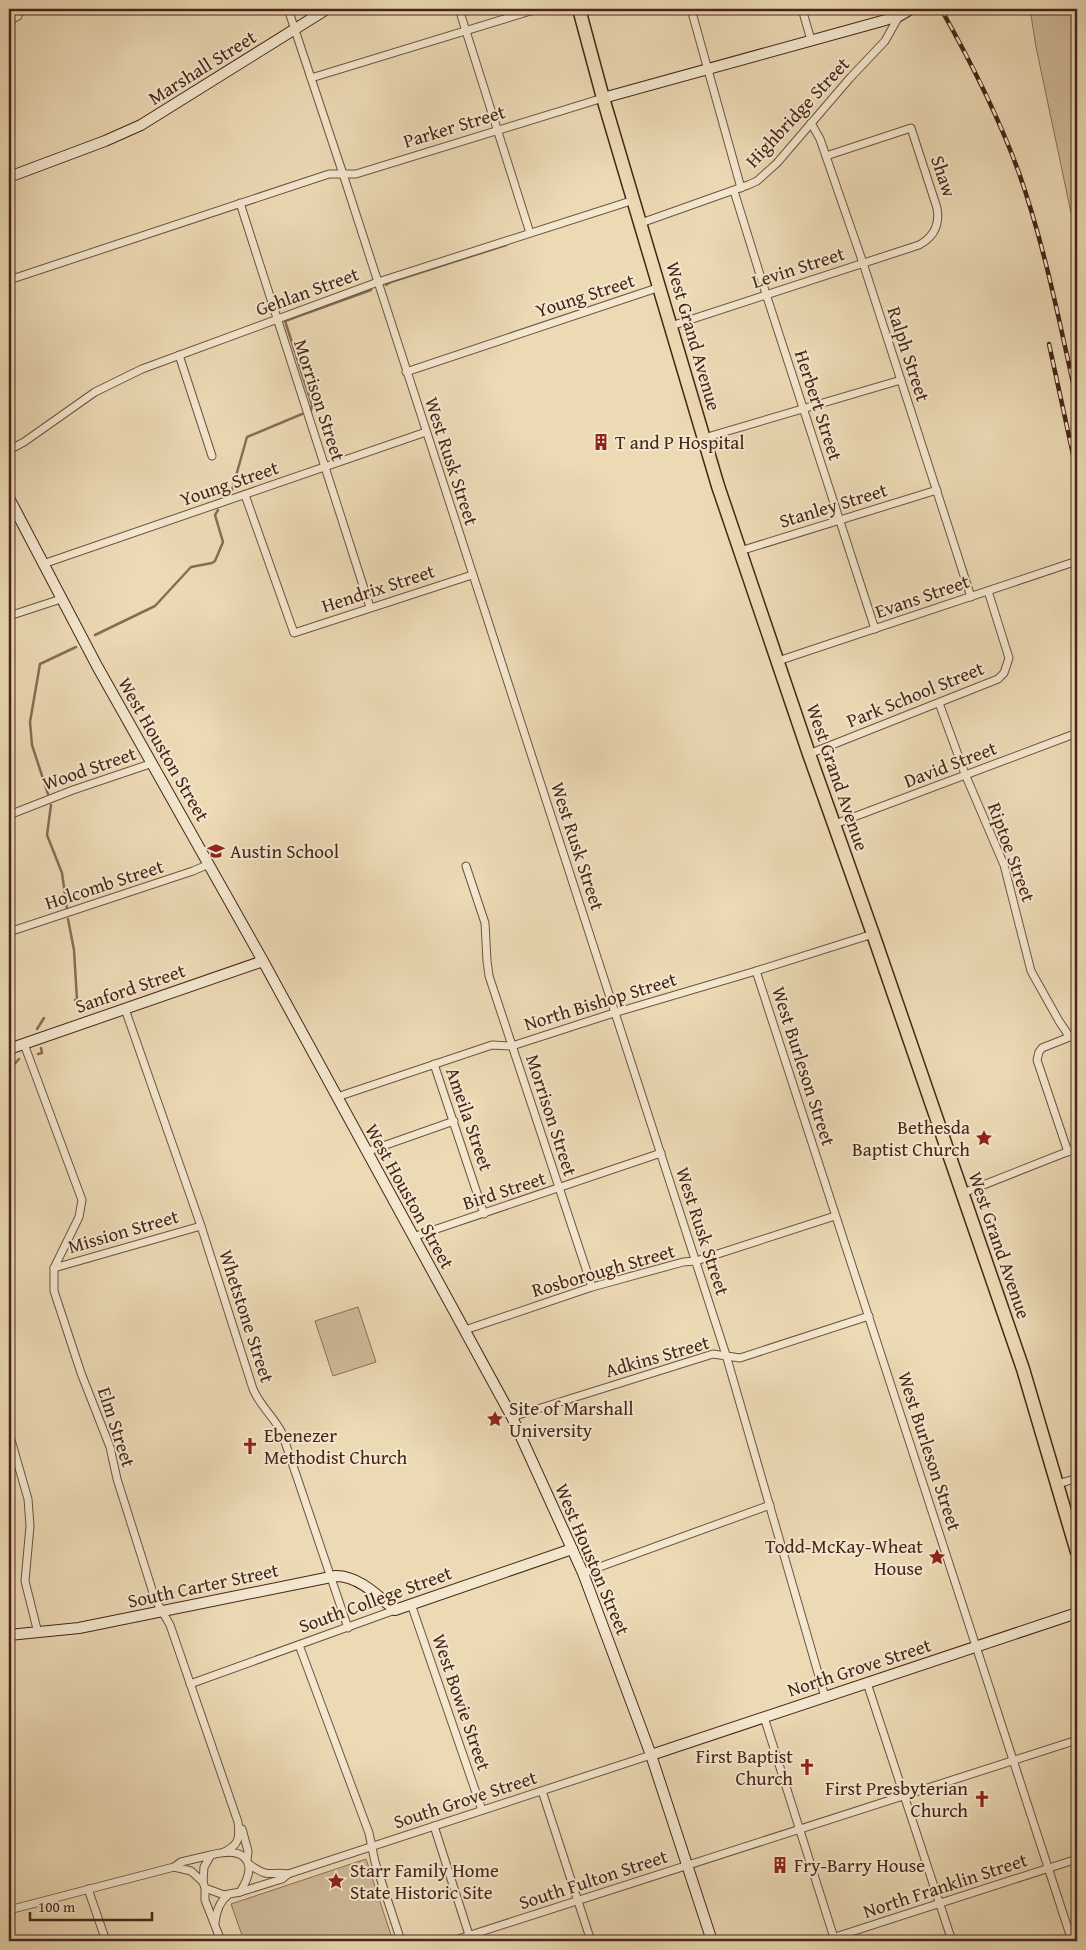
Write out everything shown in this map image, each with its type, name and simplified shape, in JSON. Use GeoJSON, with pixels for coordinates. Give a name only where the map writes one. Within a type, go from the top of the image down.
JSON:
{"type":"FeatureCollection","features":[{"type":"Feature","properties":{"kind":"highway","name":"West Grand Avenue"},"geometry":{"type":"LineString","coordinates":[[579,9],[603,98],[704,438],[740,551],[1030,1388],[1077,1552]]}},
{"type":"Feature","properties":{"kind":"main road","name":"Marshall Street"},"geometry":{"type":"LineString","coordinates":[[9,177],[118,136],[158,115],[327,9]]}},
{"type":"Feature","properties":{"kind":"main road","name":"Parker Street"},"geometry":{"type":"LineString","coordinates":[[603,98],[899,16],[911,9]]}},
{"type":"Feature","properties":{"kind":"main road","name":"West Houston Street"},"geometry":{"type":"LineString","coordinates":[[10,502],[97,666],[209,864],[512,1417],[583,1573],[651,1755],[712,1941]]}},
{"type":"Feature","properties":{"kind":"main road","name":"Sanford Street"},"geometry":{"type":"LineString","coordinates":[[9,1049],[262,961]]}},
{"type":"Feature","properties":{"kind":"main road","name":"South College Street"},"geometry":{"type":"LineString","coordinates":[[395,1610],[572,1549]]}},
{"type":"Feature","properties":{"kind":"main road","name":"South Carter Street"},"geometry":{"type":"LineString","coordinates":[[9,1635],[79,1628],[342,1576],[358,1581],[395,1610]]}},
{"type":"Feature","properties":{"kind":"main road","name":"North Grove Street"},"geometry":{"type":"LineString","coordinates":[[651,1755],[1077,1613]]}},
{"type":"Feature","properties":{"kind":"street","name":"West Rusk Street"},"geometry":{"type":"LineString","coordinates":[[288,9],[344,174],[406,372],[614,1012],[662,1153],[726,1355],[825,1697]]}},
{"type":"Feature","properties":{"kind":"street"},"geometry":{"type":"LineString","coordinates":[[459,9],[530,233]]}},
{"type":"Feature","properties":{"kind":"street"},"geometry":{"type":"LineString","coordinates":[[312,78],[538,9]]}},
{"type":"Feature","properties":{"kind":"street","name":"Herbert Street"},"geometry":{"type":"LineString","coordinates":[[691,9],[766,294],[875,629]]}},
{"type":"Feature","properties":{"kind":"street"},"geometry":{"type":"LineString","coordinates":[[802,9],[811,40]]}},
{"type":"Feature","properties":{"kind":"street"},"geometry":{"type":"LineString","coordinates":[[9,22],[16,18],[20,11]]}},
{"type":"Feature","properties":{"kind":"street","name":"Highbridge Street"},"geometry":{"type":"LineString","coordinates":[[641,223],[738,189],[757,181],[771,170],[885,41],[899,16]]}},
{"type":"Feature","properties":{"kind":"street","name":"Parker Street"},"geometry":{"type":"LineString","coordinates":[[9,280],[329,174],[356,174],[603,98]]}},
{"type":"Feature","properties":{"kind":"street","name":"Ralph Street"},"geometry":{"type":"LineString","coordinates":[[811,123],[826,156],[863,263],[971,597]]}},
{"type":"Feature","properties":{"kind":"street","name":"Shaw"},"geometry":{"type":"LineString","coordinates":[[826,156],[911,128],[939,217],[933,234]]}},
{"type":"Feature","properties":{"kind":"street","name":"Gehlan Street"},"geometry":{"type":"LineString","coordinates":[[9,450],[24,442],[95,392],[135,372],[378,282],[634,200]]}},
{"type":"Feature","properties":{"kind":"street","name":"Morrison Street"},"geometry":{"type":"LineString","coordinates":[[240,203],[370,607]]}},
{"type":"Feature","properties":{"kind":"street","name":"Levin Street"},"geometry":{"type":"LineString","coordinates":[[671,326],[919,244],[933,234]]}},
{"type":"Feature","properties":{"kind":"street","name":"Young Street"},"geometry":{"type":"LineString","coordinates":[[406,372],[660,287]]}},
{"type":"Feature","properties":{"kind":"street"},"geometry":{"type":"LineString","coordinates":[[179,355],[212,456]]}},
{"type":"Feature","properties":{"kind":"street"},"geometry":{"type":"LineString","coordinates":[[704,438],[901,380]]}},
{"type":"Feature","properties":{"kind":"street","name":"Young Street"},"geometry":{"type":"LineString","coordinates":[[42,564],[426,432]]}},
{"type":"Feature","properties":{"kind":"street","name":"Stanley Street"},"geometry":{"type":"LineString","coordinates":[[740,551],[937,490]]}},
{"type":"Feature","properties":{"kind":"street","name":"Hendrix Street"},"geometry":{"type":"LineString","coordinates":[[245,495],[294,633],[472,574]]}},
{"type":"Feature","properties":{"kind":"street","name":"Evans Street"},"geometry":{"type":"LineString","coordinates":[[778,661],[1077,561]]}},
{"type":"Feature","properties":{"kind":"street","name":"Park School Street"},"geometry":{"type":"LineString","coordinates":[[809,754],[991,683],[1004,673],[1008,666],[1008,650],[988,591]]}},
{"type":"Feature","properties":{"kind":"street"},"geometry":{"type":"LineString","coordinates":[[9,616],[61,599]]}},
{"type":"Feature","properties":{"kind":"street","name":"Riptoe Street"},"geometry":{"type":"LineString","coordinates":[[939,703],[965,775],[1004,865],[1031,971],[1069,1036]]}},
{"type":"Feature","properties":{"kind":"street","name":"David Street"},"geometry":{"type":"LineString","coordinates":[[835,824],[1077,733]]}},
{"type":"Feature","properties":{"kind":"street","name":"Wood Street"},"geometry":{"type":"LineString","coordinates":[[9,815],[73,790],[152,763]]}},
{"type":"Feature","properties":{"kind":"street","name":"Holcomb Street"},"geometry":{"type":"LineString","coordinates":[[9,932],[209,864]]}},
{"type":"Feature","properties":{"kind":"street","name":"Morrison Street"},"geometry":{"type":"LineString","coordinates":[[466,866],[484,916],[488,968],[592,1287]]}},
{"type":"Feature","properties":{"kind":"street","name":"North Bishop Street"},"geometry":{"type":"LineString","coordinates":[[337,1097],[492,1046],[512,1046],[614,1012],[756,971],[873,934]]}},
{"type":"Feature","properties":{"kind":"street","name":"West Burleson Street"},"geometry":{"type":"LineString","coordinates":[[756,971],[1072,1941]]}},
{"type":"Feature","properties":{"kind":"street","name":"Whetstone Street"},"geometry":{"type":"LineString","coordinates":[[125,1009],[201,1226],[253,1389],[259,1403],[276,1422],[282,1433],[348,1628]]}},
{"type":"Feature","properties":{"kind":"street"},"geometry":{"type":"LineString","coordinates":[[1068,1152],[1038,1065],[1037,1056],[1046,1046],[1077,1034]]}},
{"type":"Feature","properties":{"kind":"street","name":"Elm Street"},"geometry":{"type":"LineString","coordinates":[[24,1044],[82,1200],[79,1217],[54,1268],[54,1285],[57,1299],[112,1455],[117,1479],[154,1599],[170,1625],[238,1822],[240,1835],[238,1842],[234,1847],[224,1852]]}},
{"type":"Feature","properties":{"kind":"street","name":"Ameila Street"},"geometry":{"type":"LineString","coordinates":[[434,1064],[484,1214]]}},
{"type":"Feature","properties":{"kind":"street"},"geometry":{"type":"LineString","coordinates":[[366,1152],[454,1121]]}},
{"type":"Feature","properties":{"kind":"street"},"geometry":{"type":"LineString","coordinates":[[963,1193],[1077,1148]]}},
{"type":"Feature","properties":{"kind":"street","name":"Bird Street"},"geometry":{"type":"LineString","coordinates":[[413,1237],[662,1153]]}},
{"type":"Feature","properties":{"kind":"street","name":"Rosborough Street"},"geometry":{"type":"LineString","coordinates":[[465,1330],[592,1287],[683,1262],[696,1261],[836,1216]]}},
{"type":"Feature","properties":{"kind":"street","name":"Mission Street"},"geometry":{"type":"LineString","coordinates":[[54,1268],[201,1226]]}},
{"type":"Feature","properties":{"kind":"street","name":"Adkins Street"},"geometry":{"type":"LineString","coordinates":[[512,1417],[713,1354],[740,1358],[869,1316]]}},
{"type":"Feature","properties":{"kind":"street"},"geometry":{"type":"LineString","coordinates":[[9,1433],[28,1499],[30,1526],[26,1581],[38,1633]]}},
{"type":"Feature","properties":{"kind":"street"},"geometry":{"type":"LineString","coordinates":[[1058,1484],[1077,1478]]}},
{"type":"Feature","properties":{"kind":"street"},"geometry":{"type":"LineString","coordinates":[[583,1573],[770,1504]]}},
{"type":"Feature","properties":{"kind":"street","name":"West Bowie Street"},"geometry":{"type":"LineString","coordinates":[[411,1604],[482,1810]]}},
{"type":"Feature","properties":{"kind":"street","name":"South College Street"},"geometry":{"type":"LineString","coordinates":[[190,1684],[395,1610]]}},
{"type":"Feature","properties":{"kind":"street"},"geometry":{"type":"LineString","coordinates":[[299,1646],[369,1833],[401,1941]]}},
{"type":"Feature","properties":{"kind":"street"},"geometry":{"type":"LineString","coordinates":[[867,1683],[952,1941]]}},
{"type":"Feature","properties":{"kind":"street"},"geometry":{"type":"LineString","coordinates":[[764,1717],[835,1939]]}},
{"type":"Feature","properties":{"kind":"street","name":"South Fulton Street"},"geometry":{"type":"LineString","coordinates":[[452,1941],[470,1938],[578,1901],[1077,1740]]}},
{"type":"Feature","properties":{"kind":"street","name":"South Grove Street"},"geometry":{"type":"LineString","coordinates":[[240,1892],[282,1879],[288,1874],[651,1755]]}},
{"type":"Feature","properties":{"kind":"street"},"geometry":{"type":"LineString","coordinates":[[542,1791],[591,1941]]}},
{"type":"Feature","properties":{"kind":"street","name":"Elm Street"},"geometry":{"type":"LineString","coordinates":[[238,1822],[248,1851],[248,1862]]}},
{"type":"Feature","properties":{"kind":"street"},"geometry":{"type":"LineString","coordinates":[[434,1826],[470,1938]]}},
{"type":"Feature","properties":{"kind":"street"},"geometry":{"type":"LineString","coordinates":[[9,1910],[174,1867],[181,1862],[224,1852],[236,1854],[248,1862],[248,1879],[240,1892],[222,1900],[218,1908],[216,1923],[222,1941]]}},
{"type":"Feature","properties":{"kind":"street"},"geometry":{"type":"LineString","coordinates":[[211,1855],[204,1867],[205,1900],[210,1917],[216,1923]]}},
{"type":"Feature","properties":{"kind":"street","name":"North Franklin Street"},"geometry":{"type":"LineString","coordinates":[[823,1941],[835,1939],[1077,1859]]}},
{"type":"Feature","properties":{"kind":"street","name":"South Grove Street"},"geometry":{"type":"LineString","coordinates":[[248,1862],[266,1874],[288,1874]]}},
{"type":"Feature","properties":{"kind":"street"},"geometry":{"type":"LineString","coordinates":[[174,1867],[190,1871],[204,1885],[217,1894],[228,1896]]}},
{"type":"Feature","properties":{"kind":"street"},"geometry":{"type":"LineString","coordinates":[[88,1889],[106,1941]]}},
{"type":"Feature","properties":{"kind":"shaded area"},"geometry":{"type":"Polygon","coordinates":[[[1030,9],[1077,9],[1077,241],[1036,47],[1030,9]]]}},
{"type":"Feature","properties":{"kind":"shaded area"},"geometry":{"type":"Polygon","coordinates":[[[358,1307],[376,1362],[333,1376],[315,1321],[358,1307]]]}},
{"type":"Feature","properties":{"kind":"shaded area","name":"Starr Family Home State Historic Site"},"geometry":{"type":"Polygon","coordinates":[[[366,1859],[393,1941],[244,1941],[231,1904],[366,1859]]]}},
{"type":"Feature","properties":{"kind":"waterway"},"geometry":{"type":"LineString","coordinates":[[386,285],[506,245]]}},
{"type":"Feature","properties":{"kind":"waterway"},"geometry":{"type":"LineString","coordinates":[[311,410],[312,405],[285,321],[371,290]]}},
{"type":"Feature","properties":{"kind":"waterway"},"geometry":{"type":"LineString","coordinates":[[232,490],[247,437],[302,414]]}},
{"type":"Feature","properties":{"kind":"waterway"},"geometry":{"type":"LineString","coordinates":[[95,635],[155,606],[191,567],[215,561],[223,542],[215,515],[218,510]]}},
{"type":"Feature","properties":{"kind":"waterway"},"geometry":{"type":"LineString","coordinates":[[48,794],[32,745],[30,722],[40,664],[76,647]]}},
{"type":"Feature","properties":{"kind":"waterway"},"geometry":{"type":"LineString","coordinates":[[51,805],[47,835],[62,873],[67,909]]}},
{"type":"Feature","properties":{"kind":"waterway"},"geometry":{"type":"LineString","coordinates":[[68,919],[74,950],[77,1000],[75,1000]]}},
{"type":"Feature","properties":{"kind":"waterway"},"geometry":{"type":"LineString","coordinates":[[37,1029],[44,1018]]}},
{"type":"Feature","properties":{"kind":"waterway"},"geometry":{"type":"LineString","coordinates":[[38,1054],[42,1053],[41,1048]]}},
{"type":"Feature","properties":{"kind":"waterway"},"geometry":{"type":"LineString","coordinates":[[9,1070],[19,1059]]}},
{"type":"Feature","properties":{"kind":"railway"},"geometry":{"type":"LineString","coordinates":[[941,9],[983,89],[1019,173],[1037,229],[1077,401]]}},
{"type":"Feature","properties":{"kind":"railway"},"geometry":{"type":"LineString","coordinates":[[1049,344],[1077,473]]}},
{"type":"Feature","properties":{"kind":"place","name":"T and P Hospital"},"geometry":{"type":"Point","coordinates":[601,442]}},
{"type":"Feature","properties":{"kind":"place","name":"Austin School"},"geometry":{"type":"Point","coordinates":[216,851]}},
{"type":"Feature","properties":{"kind":"place","name":"Bethesda Baptist Church"},"geometry":{"type":"Point","coordinates":[984,1138]}},
{"type":"Feature","properties":{"kind":"place","name":"Site of Marshall University"},"geometry":{"type":"Point","coordinates":[495,1419]}},
{"type":"Feature","properties":{"kind":"place","name":"Ebenezer Methodist Church"},"geometry":{"type":"Point","coordinates":[250,1446]}},
{"type":"Feature","properties":{"kind":"place","name":"Todd-McKay-Wheat House"},"geometry":{"type":"Point","coordinates":[937,1557]}},
{"type":"Feature","properties":{"kind":"place","name":"First Baptist Church"},"geometry":{"type":"Point","coordinates":[807,1767]}},
{"type":"Feature","properties":{"kind":"place","name":"First Presbyterian Church"},"geometry":{"type":"Point","coordinates":[982,1799]}},
{"type":"Feature","properties":{"kind":"place","name":"Fry-Barry House"},"geometry":{"type":"Point","coordinates":[780,1865]}},
{"type":"Feature","properties":{"kind":"place","name":"Starr Family Home State Historic Site"},"geometry":{"type":"Point","coordinates":[336,1881]}}]}
